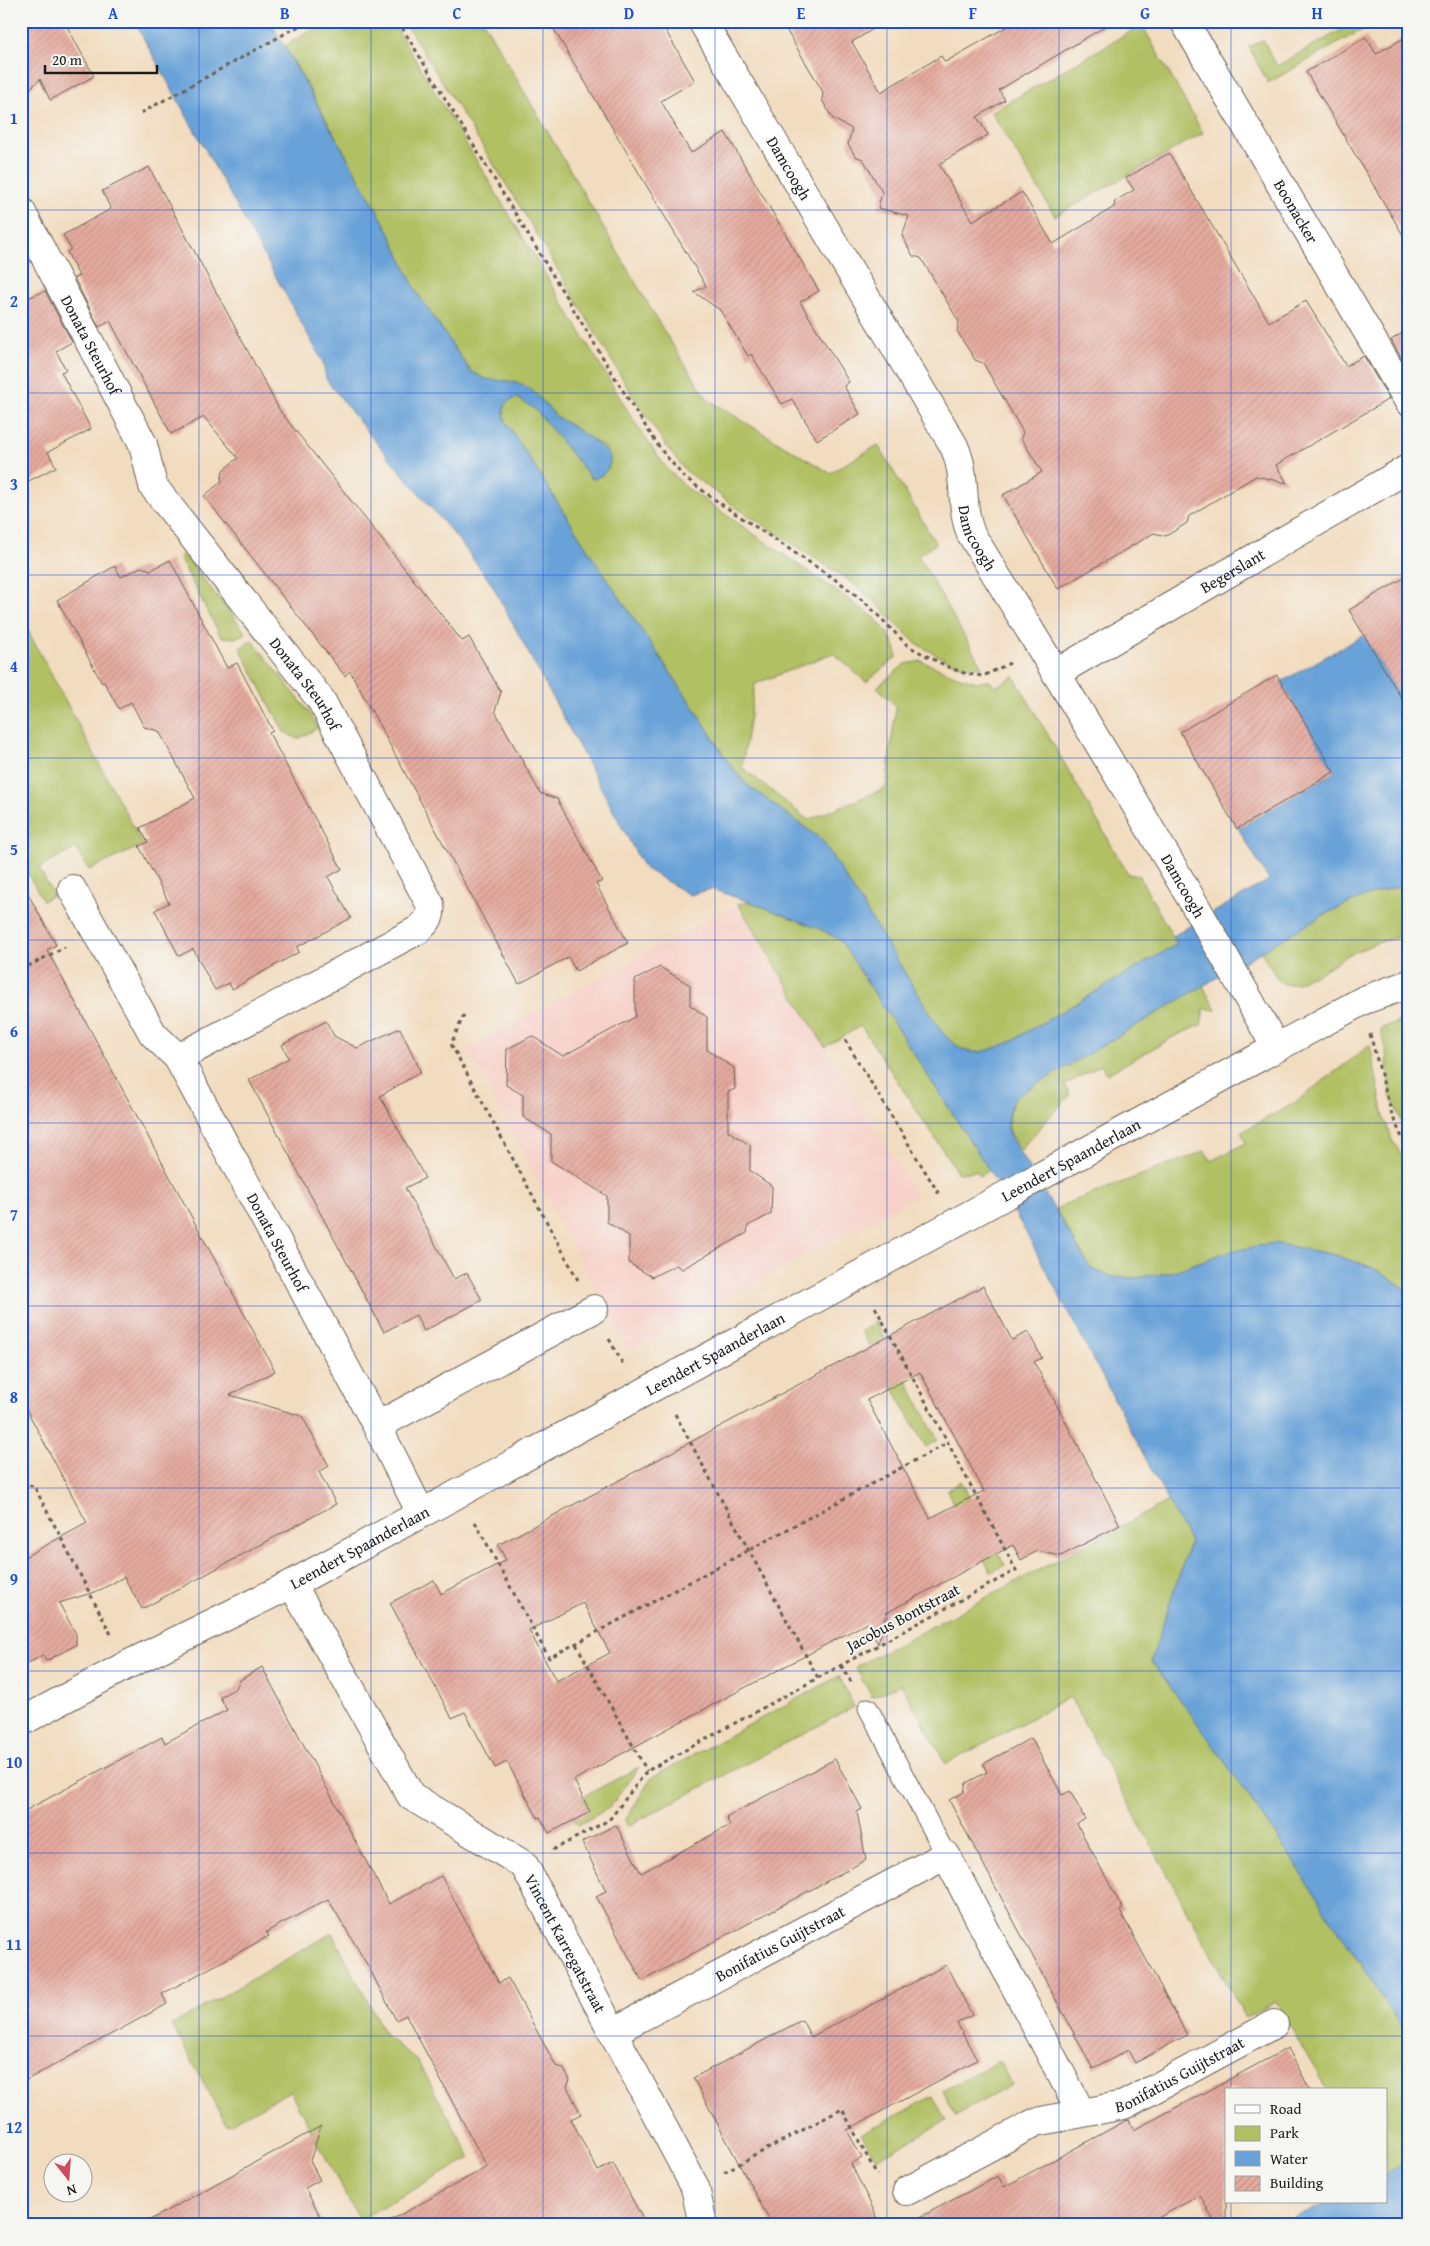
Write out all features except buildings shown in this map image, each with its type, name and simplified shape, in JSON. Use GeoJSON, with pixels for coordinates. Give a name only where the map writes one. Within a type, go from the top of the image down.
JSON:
{"type":"FeatureCollection","features":[{"type":"Feature","properties":{"kind":"street","name":"Damcoogh"},"geometry":{"type":"LineString","coordinates":[[702,21],[954,446],[961,461],[964,510],[971,534],[1042,649],[1236,976],[1276,1048]]}},
{"type":"Feature","properties":{"kind":"street","name":"Boonacker"},"geometry":{"type":"LineString","coordinates":[[1184,21],[1409,402]]}},
{"type":"Feature","properties":{"kind":"street","name":"Donata Steurhof"},"geometry":{"type":"LineString","coordinates":[[21,211],[143,444],[153,486],[321,700],[430,904],[431,912],[427,922],[418,930],[178,1058]]}},
{"type":"Feature","properties":{"kind":"street","name":"Begerslant"},"geometry":{"type":"LineString","coordinates":[[1056,673],[1409,468]]}},
{"type":"Feature","properties":{"kind":"street","name":"Donata Steurhof"},"geometry":{"type":"LineString","coordinates":[[72,888],[153,1034],[178,1058],[377,1426],[421,1513]]}},
{"type":"Feature","properties":{"kind":"street","name":"Leendert Spaanderlaan"},"geometry":{"type":"LineString","coordinates":[[21,1722],[127,1665],[292,1584],[858,1276],[1039,1175],[1364,1000],[1409,984]]}},
{"type":"Feature","properties":{"kind":"street"},"geometry":{"type":"LineString","coordinates":[[377,1426],[594,1309]]}},
{"type":"Feature","properties":{"kind":"street","name":"Vincent Karregatstraat"},"geometry":{"type":"LineString","coordinates":[[292,1584],[411,1796],[524,1865],[695,2187],[703,2225]]}},
{"type":"Feature","properties":{"kind":"street"},"geometry":{"type":"LineString","coordinates":[[946,1855],[1081,2112]]}},
{"type":"Feature","properties":{"kind":"street","name":"Bonifatius Guijtstraat"},"geometry":{"type":"LineString","coordinates":[[613,2032],[946,1855]]}},
{"type":"Feature","properties":{"kind":"street","name":"Bonifatius Guijtstraat"},"geometry":{"type":"LineString","coordinates":[[907,2190],[1036,2122],[1124,2105],[1274,2024]]}},
{"type":"Feature","properties":{"kind":"lane"},"geometry":{"type":"LineString","coordinates":[[868,1708],[946,1855]]}},
{"type":"Feature","properties":{"kind":"path"},"geometry":{"type":"LineString","coordinates":[[141,113],[308,21]]}},
{"type":"Feature","properties":{"kind":"path"},"geometry":{"type":"LineString","coordinates":[[398,21],[636,412],[678,472],[721,504],[842,584],[868,604],[908,646],[948,667],[967,674],[984,676],[1042,649]]}},
{"type":"Feature","properties":{"kind":"path"},"geometry":{"type":"LineString","coordinates":[[21,970],[96,930]]}},
{"type":"Feature","properties":{"kind":"path"},"geometry":{"type":"LineString","coordinates":[[1354,1006],[1369,1031],[1392,1115],[1409,1153]]}},
{"type":"Feature","properties":{"kind":"path"},"geometry":{"type":"LineString","coordinates":[[464,1016],[451,1044],[594,1309],[649,1390],[750,1550],[818,1678]]}},
{"type":"Feature","properties":{"kind":"path"},"geometry":{"type":"LineString","coordinates":[[845,1040],[956,1222]]}},
{"type":"Feature","properties":{"kind":"path","name":"Jacobus Bontstraat"},"geometry":{"type":"LineString","coordinates":[[524,1865],[609,1820],[647,1771],[1016,1570],[858,1276]]}},
{"type":"Feature","properties":{"kind":"path"},"geometry":{"type":"LineString","coordinates":[[460,1493],[549,1658],[948,1442]]}},
{"type":"Feature","properties":{"kind":"path"},"geometry":{"type":"LineString","coordinates":[[21,1484],[34,1486],[127,1665]]}},
{"type":"Feature","properties":{"kind":"path"},"geometry":{"type":"LineString","coordinates":[[576,1644],[647,1771]]}},
{"type":"Feature","properties":{"kind":"path"},"geometry":{"type":"LineString","coordinates":[[695,2187],[842,2109],[883,2187],[907,2190]]}},
{"type":"Feature","properties":{"kind":"shaded area"},"geometry":{"type":"Polygon","coordinates":[[[738,904],[916,1196],[629,1351],[467,1049],[738,904]]]}},
{"type":"Feature","properties":{"kind":"green space"},"geometry":{"type":"Polygon","coordinates":[[[327,21],[392,21],[637,426],[667,469],[687,488],[874,617],[895,645],[897,657],[866,682],[833,653],[755,684],[742,767],[808,820],[886,788],[896,706],[877,687],[905,664],[921,661],[977,682],[990,681],[995,687],[1014,676],[1128,874],[1139,876],[1177,944],[1008,1043],[980,1052],[965,1051],[942,1032],[822,840],[746,784],[726,759],[506,422],[505,406],[509,401],[517,398],[535,409],[592,479],[601,476],[609,466],[610,459],[605,448],[557,417],[525,386],[516,382],[485,379],[471,371],[417,293],[387,228],[285,46],[327,21]]]}},
{"type":"Feature","properties":{"kind":"green space"},"geometry":{"type":"Polygon","coordinates":[[[404,21],[483,21],[665,333],[708,400],[830,473],[878,445],[936,544],[918,555],[982,667],[964,666],[948,661],[915,643],[871,598],[847,579],[737,508],[685,470],[666,446],[633,396],[524,213],[404,21]]]}},
{"type":"Feature","properties":{"kind":"green space"},"geometry":{"type":"Polygon","coordinates":[[[1360,21],[1365,28],[1268,83],[1249,47],[1263,40],[1277,66],[1360,21]]]}},
{"type":"Feature","properties":{"kind":"green space"},"geometry":{"type":"Polygon","coordinates":[[[1142,25],[1203,133],[1055,216],[991,112],[1142,25]]]}},
{"type":"Feature","properties":{"kind":"green space"},"geometry":{"type":"Polygon","coordinates":[[[184,554],[246,633],[235,638],[221,637],[179,557],[184,554]]]}},
{"type":"Feature","properties":{"kind":"green space"},"geometry":{"type":"Polygon","coordinates":[[[21,618],[143,845],[89,870],[76,848],[39,868],[53,895],[43,901],[21,861],[21,618]]]}},
{"type":"Feature","properties":{"kind":"green space"},"geometry":{"type":"Polygon","coordinates":[[[252,640],[309,712],[318,728],[298,739],[284,732],[240,648],[252,640]]]}},
{"type":"Feature","properties":{"kind":"green space"},"geometry":{"type":"Polygon","coordinates":[[[1409,885],[1409,934],[1377,943],[1348,955],[1313,977],[1311,976],[1298,983],[1284,984],[1277,979],[1261,951],[1332,911],[1370,895],[1409,885]]]}},
{"type":"Feature","properties":{"kind":"green space"},"geometry":{"type":"Polygon","coordinates":[[[750,902],[820,929],[840,940],[989,1170],[980,1176],[977,1171],[958,1173],[861,1026],[825,1047],[738,904],[750,902]]]}},
{"type":"Feature","properties":{"kind":"green space"},"geometry":{"type":"Polygon","coordinates":[[[1203,986],[1216,1010],[1204,1009],[1201,1025],[1177,1035],[1107,1074],[1101,1065],[1065,1085],[1070,1095],[1021,1151],[1012,1137],[1008,1118],[1017,1096],[1203,986]]]}},
{"type":"Feature","properties":{"kind":"green space"},"geometry":{"type":"Polygon","coordinates":[[[1409,1018],[1409,1138],[1390,1094],[1386,1052],[1380,1029],[1409,1018]]]}},
{"type":"Feature","properties":{"kind":"green space"},"geometry":{"type":"Polygon","coordinates":[[[1370,1045],[1384,1117],[1392,1140],[1409,1167],[1409,1298],[1403,1287],[1373,1268],[1335,1255],[1274,1243],[1224,1253],[1169,1273],[1134,1278],[1113,1277],[1091,1269],[1056,1210],[1065,1204],[1205,1151],[1211,1161],[1246,1143],[1241,1132],[1293,1104],[1370,1045]]]}},
{"type":"Feature","properties":{"kind":"green space"},"geometry":{"type":"Polygon","coordinates":[[[876,1322],[938,1440],[926,1447],[861,1331],[876,1322]]]}},
{"type":"Feature","properties":{"kind":"green space"},"geometry":{"type":"Polygon","coordinates":[[[961,1481],[1005,1565],[991,1572],[947,1491],[961,1481]]]}},
{"type":"Feature","properties":{"kind":"green space"},"geometry":{"type":"Polygon","coordinates":[[[1169,1501],[1190,1542],[1151,1661],[1192,1714],[1308,1883],[1409,2039],[1409,2158],[1388,2174],[1388,2088],[1326,2088],[1276,2002],[1246,2018],[1070,1697],[946,1764],[901,1684],[872,1697],[855,1667],[1169,1501]]]}},
{"type":"Feature","properties":{"kind":"green space"},"geometry":{"type":"Polygon","coordinates":[[[839,1676],[854,1707],[628,1826],[625,1821],[651,1778],[839,1676]]]}},
{"type":"Feature","properties":{"kind":"green space"},"geometry":{"type":"Polygon","coordinates":[[[639,1767],[609,1808],[578,1825],[566,1806],[639,1767]]]}},
{"type":"Feature","properties":{"kind":"green space"},"geometry":{"type":"Polygon","coordinates":[[[332,1933],[386,2036],[417,2060],[471,2158],[359,2220],[290,2091],[227,2125],[172,2025],[332,1933]]]}},
{"type":"Feature","properties":{"kind":"green space"},"geometry":{"type":"Polygon","coordinates":[[[999,2061],[1012,2085],[955,2116],[942,2091],[999,2061]]]}},
{"type":"Feature","properties":{"kind":"green space"},"geometry":{"type":"Polygon","coordinates":[[[933,2096],[946,2121],[876,2159],[861,2134],[933,2096]]]}},
{"type":"Feature","properties":{"kind":"water"},"geometry":{"type":"Polygon","coordinates":[[[134,21],[270,21],[387,228],[417,293],[470,371],[485,379],[516,382],[525,386],[533,391],[557,417],[589,437],[609,454],[609,467],[600,476],[592,479],[535,409],[517,398],[509,401],[505,406],[506,422],[726,759],[746,784],[822,840],[942,1032],[965,1051],[980,1052],[1008,1043],[1177,944],[1173,936],[1269,880],[1238,828],[1334,772],[1281,682],[1364,635],[1406,707],[1409,705],[1409,885],[1376,893],[1323,915],[1017,1096],[1009,1112],[1008,1128],[1012,1140],[1091,1269],[1113,1277],[1134,1278],[1169,1273],[1224,1253],[1274,1243],[1335,1255],[1373,1268],[1403,1287],[1409,1298],[1409,2039],[1252,1800],[1151,1661],[1190,1542],[1024,1229],[989,1170],[840,940],[820,929],[711,889],[690,895],[644,868],[491,583],[461,543],[364,428],[326,379],[323,362],[134,21]]]}},
{"type":"Feature","properties":{"kind":"water"},"geometry":{"type":"Polygon","coordinates":[[[1409,2158],[1409,2225],[1279,2225],[1324,2204],[1388,2204],[1388,2174],[1409,2158]]]}}]}
